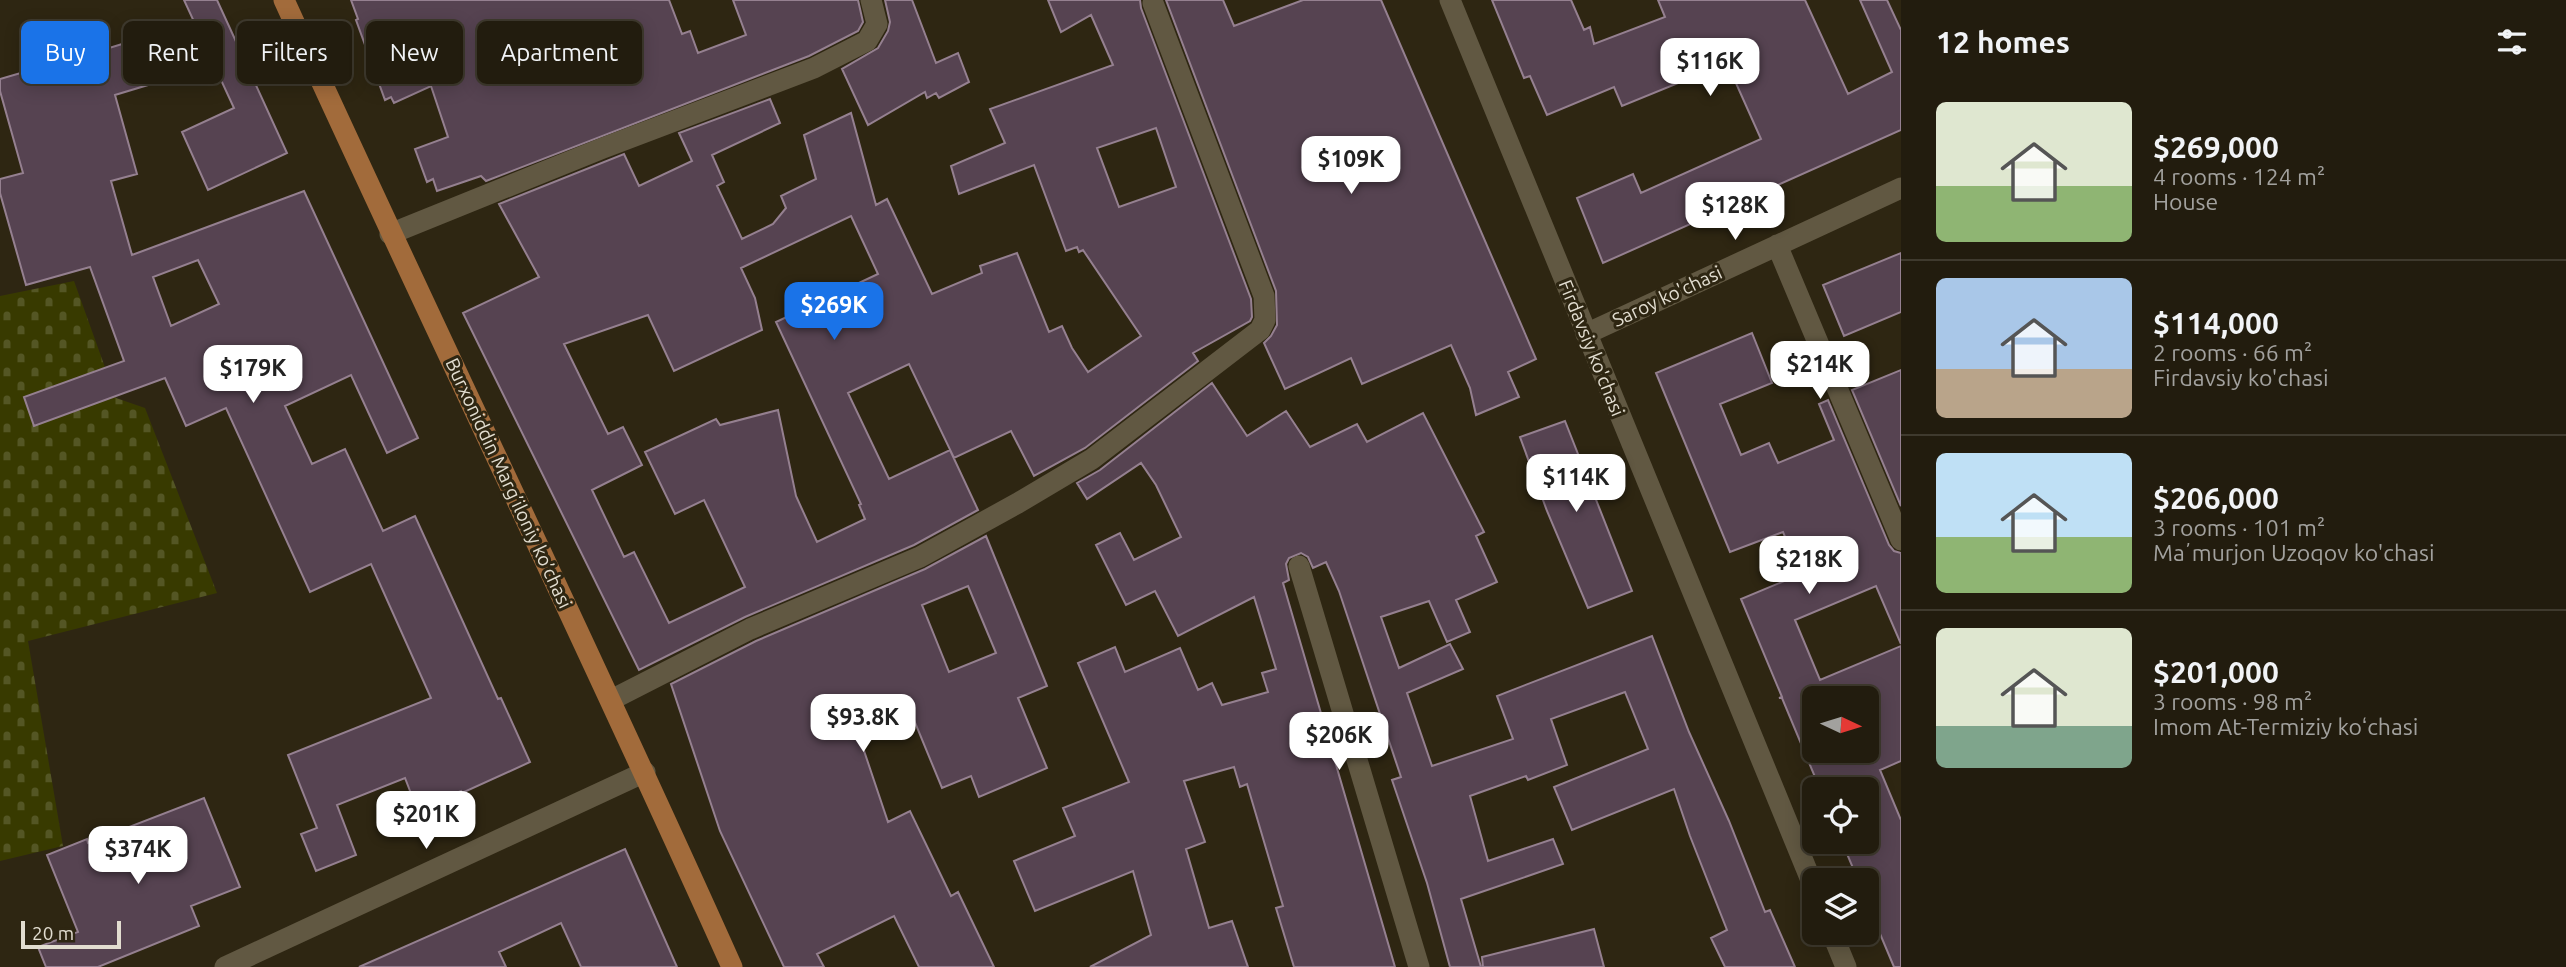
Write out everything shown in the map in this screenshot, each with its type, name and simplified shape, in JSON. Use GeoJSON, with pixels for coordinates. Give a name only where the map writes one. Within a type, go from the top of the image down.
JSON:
{"type":"FeatureCollection","features":[{"type":"Feature","properties":{"kind":"main road","name":"Burxoniddin Marg’iloniy ko’chasi"},"geometry":{"type":"LineString","coordinates":[[284,0],[390,234],[645,772],[732,967]]}},
{"type":"Feature","properties":{"kind":"street"},"geometry":{"type":"LineString","coordinates":[[390,234],[603,148],[814,68],[856,48],[867,41],[877,24],[871,0]]}},
{"type":"Feature","properties":{"kind":"street","name":"Firdavsiy ko'chasi"},"geometry":{"type":"LineString","coordinates":[[1450,0],[1806,868]]}},
{"type":"Feature","properties":{"kind":"street"},"geometry":{"type":"LineString","coordinates":[[611,699],[750,629],[920,557],[1018,503],[1092,458],[1260,330],[1265,320],[1264,296],[1153,3]]}},
{"type":"Feature","properties":{"kind":"street","name":"Saroy ko'chasi"},"geometry":{"type":"LineString","coordinates":[[1586,334],[1901,188]]}},
{"type":"Feature","properties":{"kind":"street"},"geometry":{"type":"LineString","coordinates":[[1777,245],[1901,540]]}},
{"type":"Feature","properties":{"kind":"street"},"geometry":{"type":"LineString","coordinates":[[1299,566],[1419,967]]}},
{"type":"Feature","properties":{"kind":"street"},"geometry":{"type":"LineString","coordinates":[[225,967],[645,772]]}},
{"type":"Feature","properties":{"kind":"street"},"geometry":{"type":"LineString","coordinates":[[1837,945],[1846,967]]}},
{"type":"Feature","properties":{"kind":"green space"},"geometry":{"type":"Polygon","coordinates":[[[74,281],[116,398],[145,408],[217,593],[28,641],[63,846],[0,861],[0,296],[74,281]]]}},
{"type":"Feature","properties":{"kind":"building"},"geometry":{"type":"Polygon","coordinates":[[[184,0],[217,0],[237,44],[237,84],[255,84],[287,153],[208,190],[182,132],[234,108],[223,84],[223,21],[194,21],[184,0]]]}},
{"type":"Feature","properties":{"kind":"building"},"geometry":{"type":"Polygon","coordinates":[[[351,0],[669,0],[682,34],[690,31],[698,53],[746,35],[733,0],[858,0],[863,22],[858,31],[809,56],[486,181],[481,176],[437,191],[433,179],[427,182],[415,149],[448,137],[431,86],[394,103],[391,97],[385,100],[379,84],[463,84],[463,21],[366,21],[366,48],[356,20],[358,19],[351,0]]]}},
{"type":"Feature","properties":{"kind":"building"},"geometry":{"type":"Polygon","coordinates":[[[885,0],[912,0],[936,63],[958,53],[969,82],[939,98],[936,93],[927,98],[925,92],[868,125],[842,69],[878,48],[890,22],[885,0]]]}},
{"type":"Feature","properties":{"kind":"building"},"geometry":{"type":"Polygon","coordinates":[[[1048,0],[1140,0],[1251,299],[1250,321],[1193,353],[1198,361],[1085,448],[1034,476],[1011,431],[954,458],[909,364],[848,393],[889,479],[950,450],[978,510],[914,545],[745,617],[639,670],[463,313],[539,277],[499,204],[624,154],[639,186],[692,161],[679,133],[770,99],[780,123],[712,155],[724,182],[717,186],[742,239],[773,224],[786,208],[781,196],[816,179],[804,135],[851,113],[876,205],[887,199],[932,294],[982,273],[980,266],[1017,253],[1049,332],[1062,326],[1072,348],[1088,372],[1141,336],[1083,250],[1079,252],[1077,247],[1066,251],[1034,165],[959,194],[951,166],[1005,143],[990,109],[1113,65],[1091,15],[1061,32],[1048,0]],[[1156,128],[1097,148],[1119,207],[1176,187],[1156,128]],[[851,216],[741,268],[755,298],[762,330],[674,371],[648,315],[564,344],[608,434],[623,427],[642,465],[592,490],[624,557],[634,552],[669,623],[745,587],[704,500],[675,514],[645,452],[716,419],[720,425],[778,410],[796,496],[817,542],[865,519],[859,505],[861,504],[776,322],[878,274],[851,216]]]}},
{"type":"Feature","properties":{"kind":"building"},"geometry":{"type":"Polygon","coordinates":[[[1166,0],[1223,0],[1234,26],[1303,0],[1381,0],[1536,359],[1508,372],[1519,397],[1476,415],[1470,388],[1451,345],[1362,384],[1351,358],[1285,389],[1264,343],[1277,325],[1276,291],[1166,0]]]}},
{"type":"Feature","properties":{"kind":"building"},"geometry":{"type":"Polygon","coordinates":[[[1492,0],[1571,0],[1584,30],[1590,27],[1594,44],[1665,17],[1658,0],[1805,0],[1848,94],[1892,72],[1860,0],[1887,0],[1901,30],[1901,130],[1603,263],[1577,198],[1633,174],[1641,193],[1761,139],[1727,63],[1622,106],[1614,87],[1547,115],[1530,76],[1524,78],[1492,0]]]}},
{"type":"Feature","properties":{"kind":"building"},"geometry":{"type":"Polygon","coordinates":[[[123,44],[123,84],[148,85],[115,95],[137,174],[111,181],[132,255],[304,191],[418,438],[387,453],[351,375],[285,406],[312,464],[345,449],[383,531],[415,516],[498,699],[501,698],[530,762],[462,793],[461,791],[417,809],[405,778],[337,805],[356,855],[316,871],[301,834],[317,828],[288,755],[431,698],[371,564],[310,592],[226,408],[186,426],[165,378],[34,426],[24,397],[124,361],[90,267],[26,285],[0,193],[0,179],[23,173],[0,91],[0,79],[21,73],[21,84],[109,84],[109,48],[123,44]],[[198,260],[153,277],[171,326],[219,304],[198,260]]]}},
{"type":"Feature","properties":{"kind":"building"},"geometry":{"type":"Polygon","coordinates":[[[1901,253],[1901,312],[1844,336],[1823,285],[1901,253]]]}},
{"type":"Feature","properties":{"kind":"building"},"geometry":{"type":"Polygon","coordinates":[[[1752,333],[1772,383],[1720,404],[1741,455],[1769,443],[1778,463],[1834,440],[1819,404],[1828,400],[1889,545],[1894,551],[1901,553],[1901,644],[1876,586],[1795,620],[1820,680],[1901,646],[1901,761],[1880,770],[1901,820],[1901,967],[1894,967],[1879,931],[1879,868],[1853,868],[1847,854],[1879,854],[1879,777],[1815,777],[1809,763],[1880,763],[1880,686],[1802,686],[1802,746],[1782,698],[1779,698],[1782,697],[1741,599],[1801,574],[1783,532],[1730,552],[1656,373],[1752,333]]]}},
{"type":"Feature","properties":{"kind":"building"},"geometry":{"type":"Polygon","coordinates":[[[1901,370],[1901,506],[1852,390],[1901,370]]]}},
{"type":"Feature","properties":{"kind":"building"},"geometry":{"type":"Polygon","coordinates":[[[1212,383],[1247,436],[1286,411],[1310,447],[1357,424],[1367,442],[1423,413],[1484,532],[1476,536],[1497,582],[1456,600],[1470,632],[1447,642],[1429,601],[1381,617],[1399,668],[1450,644],[1463,669],[1407,693],[1432,766],[1513,739],[1497,696],[1652,636],[1689,732],[1729,821],[1765,912],[1770,910],[1795,967],[1725,967],[1711,938],[1727,930],[1674,789],[1572,830],[1554,787],[1648,749],[1625,692],[1551,719],[1567,765],[1528,780],[1526,776],[1470,796],[1488,861],[1553,839],[1563,864],[1461,899],[1481,967],[1450,967],[1427,883],[1392,780],[1401,777],[1339,591],[1326,562],[1313,568],[1308,557],[1301,553],[1289,558],[1286,564],[1289,580],[1283,583],[1395,967],[1294,967],[1276,908],[1283,906],[1247,784],[1240,787],[1234,767],[1184,781],[1205,842],[1186,849],[1209,928],[1232,921],[1248,967],[1090,967],[1151,935],[1133,871],[1035,911],[1014,861],[1075,836],[1063,808],[1129,782],[1078,663],[1115,647],[1125,672],[1180,648],[1198,690],[1212,683],[1222,705],[1268,692],[1262,673],[1276,669],[1254,597],[1178,636],[1155,591],[1126,605],[1096,545],[1120,533],[1134,560],[1181,537],[1156,485],[1141,463],[1087,499],[1077,483],[1100,470],[1212,383]]]}},
{"type":"Feature","properties":{"kind":"building"},"geometry":{"type":"Polygon","coordinates":[[[1565,421],[1632,591],[1588,608],[1547,511],[1520,437],[1565,421]]]}},
{"type":"Feature","properties":{"kind":"building"},"geometry":{"type":"Polygon","coordinates":[[[986,536],[1047,686],[1018,698],[1047,768],[979,797],[971,776],[942,788],[907,703],[855,724],[888,822],[910,811],[951,896],[958,892],[994,967],[919,967],[894,916],[817,954],[824,967],[784,967],[720,831],[671,684],[756,641],[925,569],[986,536]],[[968,586],[922,605],[949,672],[996,653],[968,586]]]}},
{"type":"Feature","properties":{"kind":"building"},"geometry":{"type":"Polygon","coordinates":[[[204,798],[240,887],[191,906],[199,926],[98,967],[46,967],[38,947],[78,932],[47,855],[87,839],[88,843],[204,798]]]}},
{"type":"Feature","properties":{"kind":"building"},"geometry":{"type":"Polygon","coordinates":[[[625,849],[677,967],[581,967],[561,923],[499,952],[506,967],[359,967],[625,849]]]}},
{"type":"Feature","properties":{"kind":"building"},"geometry":{"type":"Polygon","coordinates":[[[1594,929],[1604,967],[1483,967],[1482,957],[1594,929]]]}}]}
